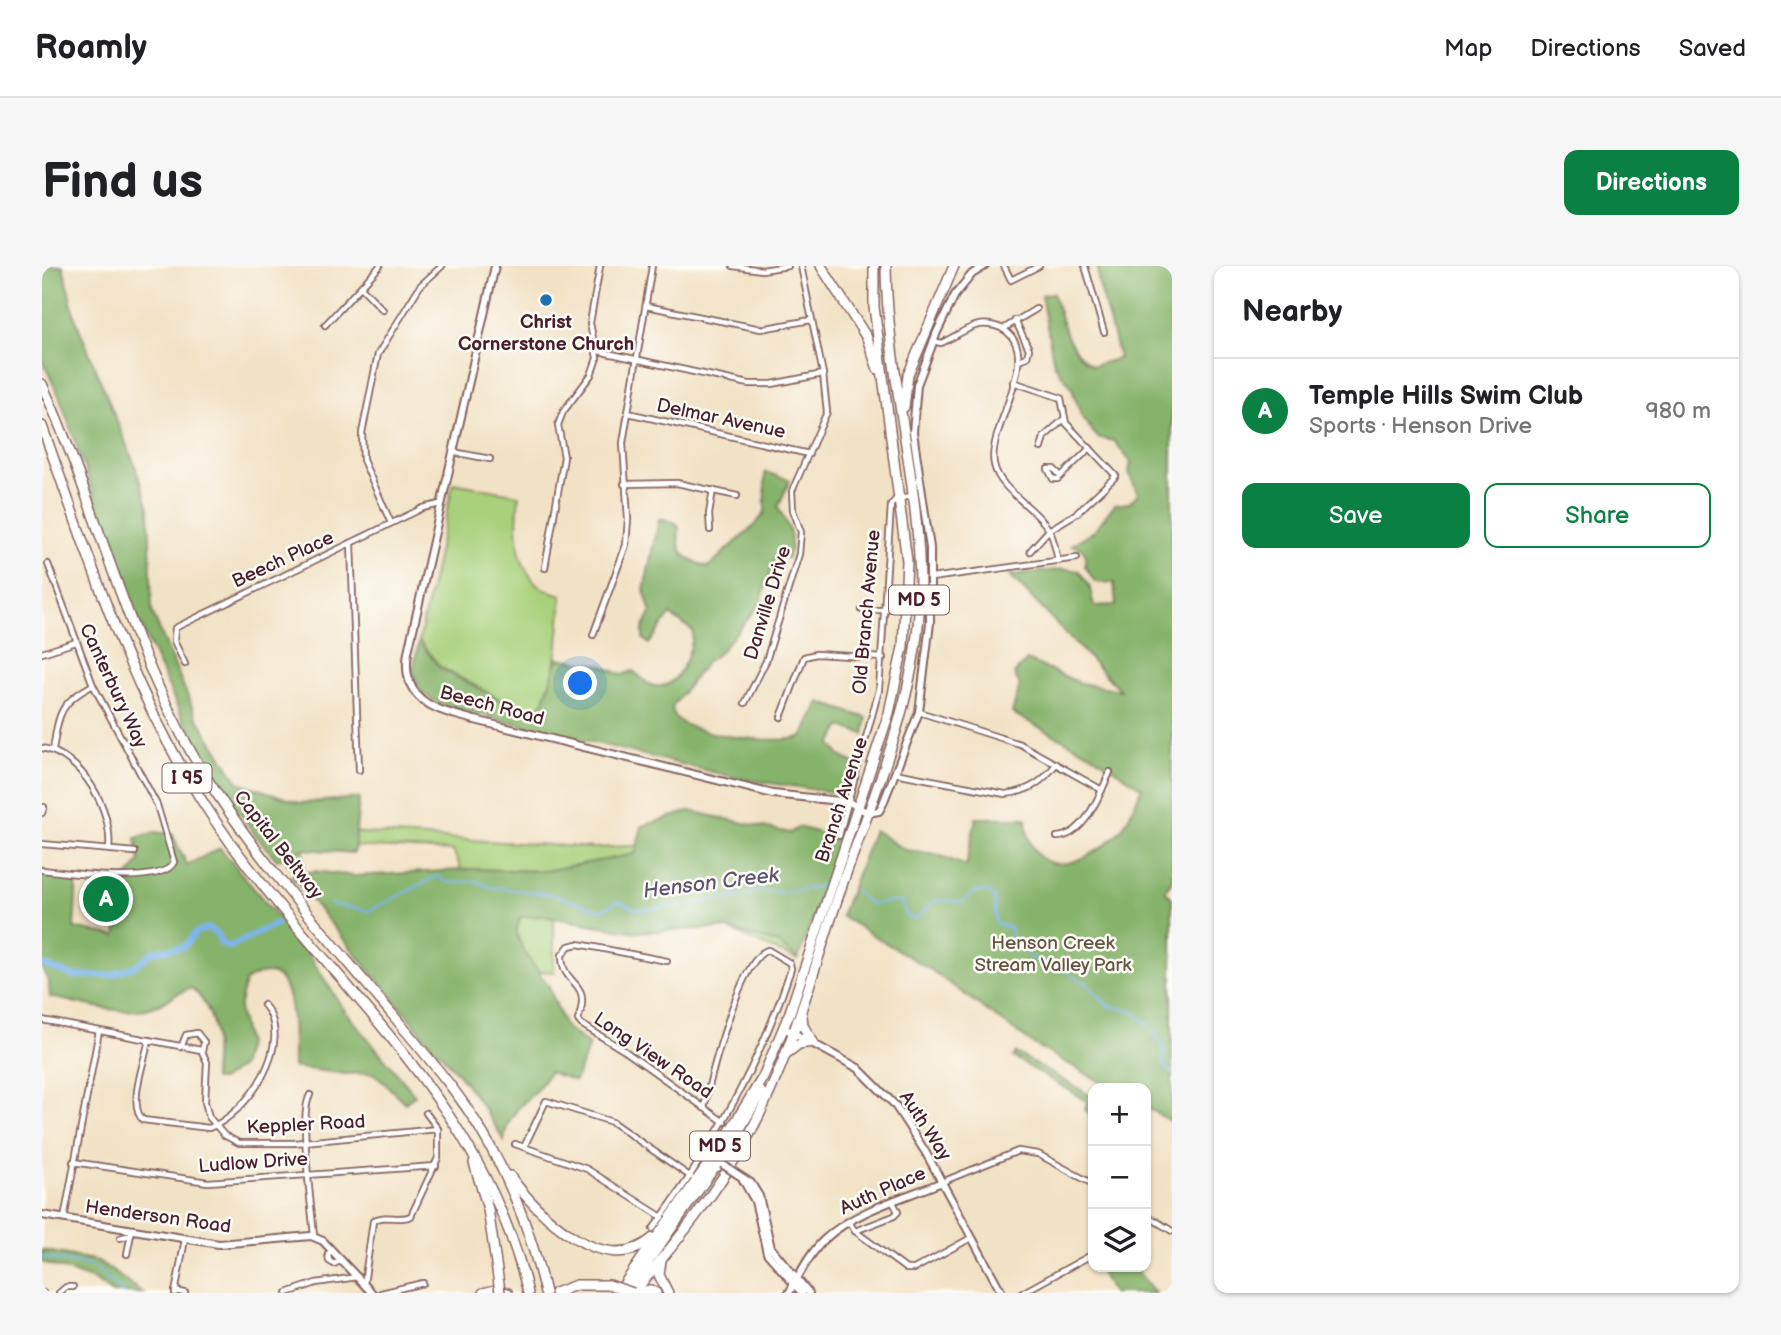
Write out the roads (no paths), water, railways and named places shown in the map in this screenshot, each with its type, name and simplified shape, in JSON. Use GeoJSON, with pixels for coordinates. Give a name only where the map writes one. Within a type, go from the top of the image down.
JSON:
{"type":"FeatureCollection","features":[{"type":"Feature","properties":{"kind":"highway"},"geometry":{"type":"LineString","coordinates":[[821,266],[867,338],[878,369],[889,418]]}},
{"type":"Feature","properties":{"kind":"highway","name":"Branch Avenue"},"geometry":{"type":"LineString","coordinates":[[635,1293],[737,1156],[783,1057],[889,713],[903,647],[908,578],[900,497],[874,307],[874,266]]}},
{"type":"Feature","properties":{"kind":"highway","name":"Branch Avenue"},"geometry":{"type":"LineString","coordinates":[[618,1293],[666,1217],[749,1103],[802,1007],[907,690],[917,635],[919,575],[912,496],[891,348],[886,266]]}},
{"type":"Feature","properties":{"kind":"highway"},"geometry":{"type":"LineString","coordinates":[[905,440],[904,409],[908,375],[954,266]]}},
{"type":"Feature","properties":{"kind":"highway","name":"Capital Beltway"},"geometry":{"type":"LineString","coordinates":[[42,384],[139,647],[200,768],[253,846],[435,1066],[478,1126],[523,1217],[545,1293]]}},
{"type":"Feature","properties":{"kind":"highway","name":"Capital Beltway"},"geometry":{"type":"LineString","coordinates":[[42,426],[124,653],[179,764],[245,863],[423,1078],[453,1119],[486,1176],[507,1223],[527,1293]]}},
{"type":"Feature","properties":{"kind":"highway"},"geometry":{"type":"LineString","coordinates":[[783,1057],[800,1044],[813,1042],[803,1026],[802,1007]]}},
{"type":"Feature","properties":{"kind":"highway"},"geometry":{"type":"LineString","coordinates":[[626,1293],[714,1168],[723,1162],[757,1100],[766,1070]]}},
{"type":"Feature","properties":{"kind":"highway"},"geometry":{"type":"LineString","coordinates":[[423,1078],[451,1121],[477,1171],[488,1209],[499,1288]]}},
{"type":"Feature","properties":{"kind":"highway"},"geometry":{"type":"LineString","coordinates":[[478,1126],[528,1201],[548,1220],[584,1242],[607,1250],[634,1249],[651,1240],[666,1217]]}},
{"type":"Feature","properties":{"kind":"highway"},"geometry":{"type":"LineString","coordinates":[[663,1256],[659,1275],[668,1293]]}},
{"type":"Feature","properties":{"kind":"highway"},"geometry":{"type":"LineString","coordinates":[[557,1292],[588,1284],[609,1285],[635,1293],[649,1290],[656,1293]]}},
{"type":"Feature","properties":{"kind":"highway"},"geometry":{"type":"LineString","coordinates":[[483,1293],[496,1290],[508,1293]]}},
{"type":"Feature","properties":{"kind":"street"},"geometry":{"type":"LineString","coordinates":[[325,325],[380,266]]}},
{"type":"Feature","properties":{"kind":"street"},"geometry":{"type":"LineString","coordinates":[[391,523],[363,460],[361,434],[378,354],[420,286],[442,266]]}},
{"type":"Feature","properties":{"kind":"street","name":"Beech Road"},"geometry":{"type":"LineString","coordinates":[[495,266],[440,504],[406,668],[412,689],[424,702],[438,710],[753,789],[849,802],[868,813]]}},
{"type":"Feature","properties":{"kind":"street"},"geometry":{"type":"LineString","coordinates":[[545,568],[564,457],[558,425],[563,412],[591,375],[598,351],[590,323],[600,266]]}},
{"type":"Feature","properties":{"kind":"street"},"geometry":{"type":"LineString","coordinates":[[593,635],[626,545],[622,455],[653,266]]}},
{"type":"Feature","properties":{"kind":"street"},"geometry":{"type":"LineString","coordinates":[[733,266],[762,270],[788,266]]}},
{"type":"Feature","properties":{"kind":"street","name":"Danville Drive"},"geometry":{"type":"LineString","coordinates":[[745,703],[766,660],[799,554],[801,532],[792,499],[794,483],[827,412],[823,374],[801,266]]}},
{"type":"Feature","properties":{"kind":"street"},"geometry":{"type":"LineString","coordinates":[[868,813],[880,808],[919,712],[926,663],[931,578],[913,404],[923,365],[955,295],[972,274],[985,266]]}},
{"type":"Feature","properties":{"kind":"street"},"geometry":{"type":"LineString","coordinates":[[1004,266],[1011,280],[1039,266]]}},
{"type":"Feature","properties":{"kind":"street"},"geometry":{"type":"LineString","coordinates":[[1085,266],[1104,332]]}},
{"type":"Feature","properties":{"kind":"street"},"geometry":{"type":"LineString","coordinates":[[361,288],[383,310]]}},
{"type":"Feature","properties":{"kind":"street"},"geometry":{"type":"LineString","coordinates":[[646,306],[761,329],[811,320]]}},
{"type":"Feature","properties":{"kind":"street"},"geometry":{"type":"LineString","coordinates":[[1003,329],[1036,309]]}},
{"type":"Feature","properties":{"kind":"street"},"geometry":{"type":"LineString","coordinates":[[1015,320],[1030,349],[1027,357],[1019,360]]}},
{"type":"Feature","properties":{"kind":"street"},"geometry":{"type":"LineString","coordinates":[[933,341],[944,342],[981,325],[1003,329],[1016,343],[1019,360],[995,446],[993,463],[1000,477],[1049,530],[1058,561]]}},
{"type":"Feature","properties":{"kind":"street"},"geometry":{"type":"LineString","coordinates":[[598,351],[748,384],[772,384],[823,374]]}},
{"type":"Feature","properties":{"kind":"street"},"geometry":{"type":"LineString","coordinates":[[1013,382],[1060,397],[1065,419],[1116,476],[1077,513],[1049,530],[1030,551]]}},
{"type":"Feature","properties":{"kind":"street","name":"Delmar Avenue"},"geometry":{"type":"LineString","coordinates":[[628,413],[808,454]]}},
{"type":"Feature","properties":{"kind":"street"},"geometry":{"type":"LineString","coordinates":[[1041,447],[1044,437],[1065,419]]}},
{"type":"Feature","properties":{"kind":"street"},"geometry":{"type":"LineString","coordinates":[[1061,476],[1090,448]]}},
{"type":"Feature","properties":{"kind":"street"},"geometry":{"type":"LineString","coordinates":[[452,452],[491,458]]}},
{"type":"Feature","properties":{"kind":"street"},"geometry":{"type":"LineString","coordinates":[[624,484],[677,483],[737,496]]}},
{"type":"Feature","properties":{"kind":"street"},"geometry":{"type":"LineString","coordinates":[[710,530],[709,514],[713,490]]}},
{"type":"Feature","properties":{"kind":"street"},"geometry":{"type":"LineString","coordinates":[[900,497],[923,494]]}},
{"type":"Feature","properties":{"kind":"street","name":"Old Branch Avenue"},"geometry":{"type":"LineString","coordinates":[[839,836],[879,690],[891,505],[900,497]]}},
{"type":"Feature","properties":{"kind":"street","name":"Beech Place"},"geometry":{"type":"LineString","coordinates":[[185,664],[174,641],[175,628],[429,505],[440,504]]}},
{"type":"Feature","properties":{"kind":"street"},"geometry":{"type":"LineString","coordinates":[[351,543],[359,770]]}},
{"type":"Feature","properties":{"kind":"street"},"geometry":{"type":"LineString","coordinates":[[931,578],[1077,558]]}},
{"type":"Feature","properties":{"kind":"street","name":"Canterbury Way"},"geometry":{"type":"LineString","coordinates":[[42,870],[131,877],[170,869],[174,857],[157,805],[93,685],[48,564]]}},
{"type":"Feature","properties":{"kind":"street"},"geometry":{"type":"LineString","coordinates":[[862,610],[886,610]]}},
{"type":"Feature","properties":{"kind":"street"},"geometry":{"type":"LineString","coordinates":[[42,653],[76,642]]}},
{"type":"Feature","properties":{"kind":"street"},"geometry":{"type":"LineString","coordinates":[[781,717],[804,657],[816,654],[883,658]]}},
{"type":"Feature","properties":{"kind":"street"},"geometry":{"type":"LineString","coordinates":[[53,750],[60,712],[65,702],[93,685]]}},
{"type":"Feature","properties":{"kind":"street"},"geometry":{"type":"LineString","coordinates":[[919,712],[1011,740],[1102,790]]}},
{"type":"Feature","properties":{"kind":"street"},"geometry":{"type":"LineString","coordinates":[[42,748],[69,758],[83,775],[108,824],[109,849]]}},
{"type":"Feature","properties":{"kind":"street"},"geometry":{"type":"LineString","coordinates":[[894,773],[1005,794],[1032,786],[1046,777],[1056,764]]}},
{"type":"Feature","properties":{"kind":"street"},"geometry":{"type":"LineString","coordinates":[[1057,837],[1068,835],[1079,826],[1110,772]]}},
{"type":"Feature","properties":{"kind":"street"},"geometry":{"type":"LineString","coordinates":[[42,844],[135,852]]}},
{"type":"Feature","properties":{"kind":"street","name":"Long View Road"},"geometry":{"type":"LineString","coordinates":[[667,961],[582,945],[569,946],[562,955],[562,964],[583,993],[583,1008],[578,1020],[581,1024],[625,1051],[723,1122]]}},
{"type":"Feature","properties":{"kind":"street"},"geometry":{"type":"LineString","coordinates":[[653,1229],[666,1217],[691,1177],[723,1122],[773,1023],[791,969],[785,960],[772,952],[760,954],[736,998],[720,1044],[704,1108]]}},
{"type":"Feature","properties":{"kind":"street"},"geometry":{"type":"LineString","coordinates":[[149,1040],[136,1100],[137,1114],[144,1120],[191,1128],[214,1126],[239,1106],[269,1069],[273,1020],[264,1005]]}},
{"type":"Feature","properties":{"kind":"street"},"geometry":{"type":"LineString","coordinates":[[42,1020],[202,1051]]}},
{"type":"Feature","properties":{"kind":"street","name":"Auth Way"},"geometry":{"type":"LineString","coordinates":[[773,1023],[858,1068],[881,1088],[910,1127],[1002,1293]]}},
{"type":"Feature","properties":{"kind":"street"},"geometry":{"type":"LineString","coordinates":[[64,1219],[99,1031]]}},
{"type":"Feature","properties":{"kind":"street"},"geometry":{"type":"LineString","coordinates":[[182,1045],[188,1033],[197,1033],[204,1042],[202,1051],[208,1062],[206,1110],[214,1126]]}},
{"type":"Feature","properties":{"kind":"street"},"geometry":{"type":"LineString","coordinates":[[310,1095],[307,1101],[307,1141],[314,1237],[332,1250],[372,1293]]}},
{"type":"Feature","properties":{"kind":"street"},"geometry":{"type":"LineString","coordinates":[[524,1147],[544,1102],[557,1104],[612,1122],[691,1177]]}},
{"type":"Feature","properties":{"kind":"street"},"geometry":{"type":"LineString","coordinates":[[364,1284],[373,1220],[379,1217],[403,1219],[411,1216],[436,1166],[438,1129],[426,1113]]}},
{"type":"Feature","properties":{"kind":"street","name":"Keppler Road"},"geometry":{"type":"LineString","coordinates":[[214,1126],[230,1140],[248,1145],[438,1129]]}},
{"type":"Feature","properties":{"kind":"street"},"geometry":{"type":"LineString","coordinates":[[515,1144],[586,1170],[666,1217]]}},
{"type":"Feature","properties":{"kind":"street","name":"Auth Place"},"geometry":{"type":"LineString","coordinates":[[789,1293],[824,1240],[849,1222],[1018,1152],[1038,1154],[1088,1181]]}},
{"type":"Feature","properties":{"kind":"street","name":"Ludlow Drive"},"geometry":{"type":"LineString","coordinates":[[73,1162],[189,1181],[436,1166]]}},
{"type":"Feature","properties":{"kind":"street"},"geometry":{"type":"LineString","coordinates":[[723,1162],[751,1182],[759,1196],[771,1248],[802,1293]]}},
{"type":"Feature","properties":{"kind":"street"},"geometry":{"type":"LineString","coordinates":[[855,1231],[894,1216],[898,1212],[893,1202]]}},
{"type":"Feature","properties":{"kind":"street","name":"Henderson Road"},"geometry":{"type":"LineString","coordinates":[[42,1215],[132,1232],[235,1244],[294,1235],[314,1237]]}},
{"type":"Feature","properties":{"kind":"street"},"geometry":{"type":"LineString","coordinates":[[1151,1218],[1172,1231]]}},
{"type":"Feature","properties":{"kind":"street"},"geometry":{"type":"LineString","coordinates":[[849,1222],[855,1231],[898,1265],[914,1269],[971,1238]]}},
{"type":"Feature","properties":{"kind":"street"},"geometry":{"type":"LineString","coordinates":[[120,1238],[132,1232]]}},
{"type":"Feature","properties":{"kind":"street"},"geometry":{"type":"LineString","coordinates":[[127,1254],[132,1232]]}},
{"type":"Feature","properties":{"kind":"street"},"geometry":{"type":"LineString","coordinates":[[185,1239],[175,1292],[185,1293]]}},
{"type":"Feature","properties":{"kind":"street"},"geometry":{"type":"LineString","coordinates":[[1022,1293],[1088,1257]]}},
{"type":"Feature","properties":{"kind":"street"},"geometry":{"type":"LineString","coordinates":[[287,1293],[316,1283],[357,1276]]}},
{"type":"Feature","properties":{"kind":"street"},"geometry":{"type":"LineString","coordinates":[[796,1282],[809,1293]]}},
{"type":"Feature","properties":{"kind":"street"},"geometry":{"type":"LineString","coordinates":[[380,1293],[423,1283]]}},
{"type":"Feature","properties":{"kind":"street"},"geometry":{"type":"LineString","coordinates":[[59,1293],[66,1287],[73,1287]]}},
{"type":"Feature","properties":{"kind":"waterway","name":"Henson Creek"},"geometry":{"type":"LineString","coordinates":[[330,904],[369,911],[437,876],[449,883],[476,881],[490,887],[549,894],[602,910],[619,901],[635,909],[652,909],[728,899],[760,891],[785,892],[823,886]]}},
{"type":"Feature","properties":{"kind":"waterway","name":"Henson Creek"},"geometry":{"type":"LineString","coordinates":[[854,890],[870,904],[901,901],[906,915],[915,919],[936,900],[962,902],[975,892],[987,891],[994,897],[996,923],[1010,928],[1012,943],[1032,958],[1061,969],[1088,984],[1108,1006],[1132,1010],[1151,1027],[1164,1047],[1163,1065],[1172,1073]]}},
{"type":"Feature","properties":{"kind":"waterway","name":"Henson Creek"},"geometry":{"type":"LineString","coordinates":[[42,964],[73,976],[112,975],[135,966],[154,951],[184,947],[195,933],[207,928],[219,935],[220,943],[229,947],[277,923]]}},
{"type":"Feature","properties":{"kind":"waterway"},"geometry":{"type":"LineString","coordinates":[[42,1257],[92,1266],[124,1293]]}},
{"type":"Feature","properties":{"kind":"place","name":"Christ Cornerstone Church"},"geometry":{"type":"Point","coordinates":[546,300]}},
{"type":"Feature","properties":{"kind":"place","name":"Temple Hills Swim Club"},"geometry":{"type":"Point","coordinates":[106,899]}},
{"type":"Feature","properties":{"kind":"park label","name":"Henson Creek Stream Valley Park"},"geometry":{"type":"Point","coordinates":[1053,954]}}]}
